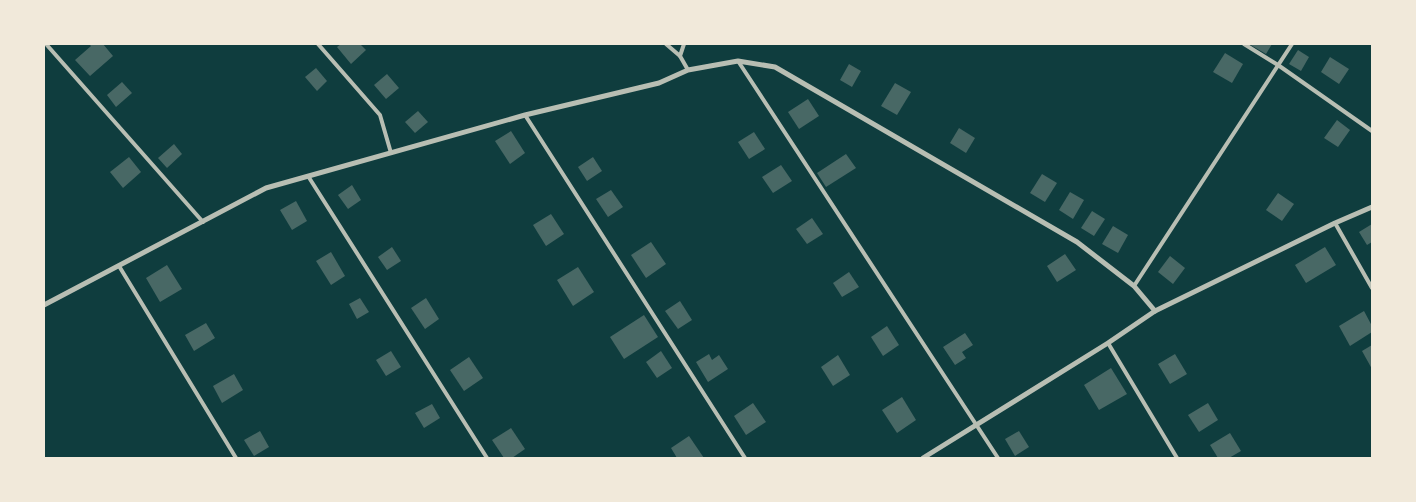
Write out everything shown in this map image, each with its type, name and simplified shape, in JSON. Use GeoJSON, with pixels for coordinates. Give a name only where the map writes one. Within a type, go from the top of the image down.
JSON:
{"type":"FeatureCollection","features":[{"type":"Feature","properties":{"kind":"street"},"geometry":{"type":"LineString","coordinates":[[44,305],[266,188],[525,115],[659,83],[688,70],[738,62],[775,66],[1077,242],[1134,286],[1155,311]]}},
{"type":"Feature","properties":{"kind":"street"},"geometry":{"type":"LineString","coordinates":[[923,458],[1108,343],[1155,311],[1335,223],[1372,207]]}},
{"type":"Feature","properties":{"kind":"lane"},"geometry":{"type":"LineString","coordinates":[[46,44],[202,222]]}},
{"type":"Feature","properties":{"kind":"lane"},"geometry":{"type":"LineString","coordinates":[[318,44],[380,115],[391,153]]}},
{"type":"Feature","properties":{"kind":"lane"},"geometry":{"type":"LineString","coordinates":[[666,44],[680,56],[688,70]]}},
{"type":"Feature","properties":{"kind":"lane"},"geometry":{"type":"LineString","coordinates":[[680,56],[684,44]]}},
{"type":"Feature","properties":{"kind":"lane"},"geometry":{"type":"LineString","coordinates":[[1244,44],[1278,64],[1372,130]]}},
{"type":"Feature","properties":{"kind":"lane"},"geometry":{"type":"LineString","coordinates":[[1134,286],[1292,44]]}},
{"type":"Feature","properties":{"kind":"lane"},"geometry":{"type":"LineString","coordinates":[[738,62],[998,458]]}},
{"type":"Feature","properties":{"kind":"lane"},"geometry":{"type":"LineString","coordinates":[[525,115],[745,458]]}},
{"type":"Feature","properties":{"kind":"lane"},"geometry":{"type":"LineString","coordinates":[[308,176],[487,458]]}},
{"type":"Feature","properties":{"kind":"lane"},"geometry":{"type":"LineString","coordinates":[[1335,223],[1372,288]]}},
{"type":"Feature","properties":{"kind":"lane"},"geometry":{"type":"LineString","coordinates":[[119,266],[236,458]]}},
{"type":"Feature","properties":{"kind":"lane"},"geometry":{"type":"LineString","coordinates":[[1108,343],[1177,458]]}},
{"type":"Feature","properties":{"kind":"building"},"geometry":{"type":"Polygon","coordinates":[[[89,44],[103,44],[113,56],[90,76],[75,60],[91,46],[89,44]]]}},
{"type":"Feature","properties":{"kind":"building"},"geometry":{"type":"Polygon","coordinates":[[[341,44],[360,44],[366,50],[351,64],[337,47],[341,44]]]}},
{"type":"Feature","properties":{"kind":"building"},"geometry":{"type":"Polygon","coordinates":[[[1249,44],[1272,44],[1266,54],[1249,44]]]}},
{"type":"Feature","properties":{"kind":"building"},"geometry":{"type":"Polygon","coordinates":[[[1298,50],[1309,57],[1301,71],[1289,64],[1298,50]]]}},
{"type":"Feature","properties":{"kind":"building"},"geometry":{"type":"Polygon","coordinates":[[[1225,53],[1243,64],[1232,83],[1213,72],[1225,53]]]}},
{"type":"Feature","properties":{"kind":"building"},"geometry":{"type":"Polygon","coordinates":[[[1330,57],[1349,69],[1339,84],[1321,72],[1330,57]]]}},
{"type":"Feature","properties":{"kind":"building"},"geometry":{"type":"Polygon","coordinates":[[[849,64],[861,71],[852,87],[840,80],[849,64]]]}},
{"type":"Feature","properties":{"kind":"building"},"geometry":{"type":"Polygon","coordinates":[[[316,68],[327,81],[317,91],[305,77],[316,68]]]}},
{"type":"Feature","properties":{"kind":"building"},"geometry":{"type":"Polygon","coordinates":[[[387,74],[399,88],[386,99],[374,85],[387,74]]]}},
{"type":"Feature","properties":{"kind":"building"},"geometry":{"type":"Polygon","coordinates":[[[122,82],[132,93],[116,107],[107,95],[122,82]]]}},
{"type":"Feature","properties":{"kind":"building"},"geometry":{"type":"Polygon","coordinates":[[[895,83],[911,92],[897,115],[881,106],[895,83]]]}},
{"type":"Feature","properties":{"kind":"building"},"geometry":{"type":"Polygon","coordinates":[[[808,99],[819,116],[799,129],[788,112],[808,99]]]}},
{"type":"Feature","properties":{"kind":"building"},"geometry":{"type":"Polygon","coordinates":[[[418,111],[428,122],[415,133],[405,122],[418,111]]]}},
{"type":"Feature","properties":{"kind":"building"},"geometry":{"type":"Polygon","coordinates":[[[1337,120],[1350,130],[1338,147],[1324,138],[1337,120]]]}},
{"type":"Feature","properties":{"kind":"building"},"geometry":{"type":"Polygon","coordinates":[[[959,128],[975,138],[966,153],[950,143],[959,128]]]}},
{"type":"Feature","properties":{"kind":"building"},"geometry":{"type":"Polygon","coordinates":[[[511,131],[525,153],[510,164],[495,141],[511,131]]]}},
{"type":"Feature","properties":{"kind":"building"},"geometry":{"type":"Polygon","coordinates":[[[754,132],[765,149],[749,159],[738,142],[754,132]]]}},
{"type":"Feature","properties":{"kind":"building"},"geometry":{"type":"Polygon","coordinates":[[[174,144],[182,154],[167,168],[158,158],[174,144]]]}},
{"type":"Feature","properties":{"kind":"building"},"geometry":{"type":"Polygon","coordinates":[[[846,154],[856,168],[826,187],[817,173],[846,154]]]}},
{"type":"Feature","properties":{"kind":"building"},"geometry":{"type":"Polygon","coordinates":[[[129,157],[141,172],[123,188],[110,172],[129,157]]]}},
{"type":"Feature","properties":{"kind":"building"},"geometry":{"type":"Polygon","coordinates":[[[593,157],[602,171],[587,181],[578,167],[593,157]]]}},
{"type":"Feature","properties":{"kind":"building"},"geometry":{"type":"Polygon","coordinates":[[[781,165],[792,181],[773,193],[762,177],[781,165]]]}},
{"type":"Feature","properties":{"kind":"building"},"geometry":{"type":"Polygon","coordinates":[[[1042,174],[1057,183],[1045,202],[1030,193],[1042,174]]]}},
{"type":"Feature","properties":{"kind":"building"},"geometry":{"type":"Polygon","coordinates":[[[352,185],[361,200],[348,209],[338,195],[352,185]]]}},
{"type":"Feature","properties":{"kind":"building"},"geometry":{"type":"Polygon","coordinates":[[[611,190],[623,207],[608,217],[596,199],[611,190]]]}},
{"type":"Feature","properties":{"kind":"building"},"geometry":{"type":"Polygon","coordinates":[[[1070,192],[1084,200],[1073,219],[1059,210],[1070,192]]]}},
{"type":"Feature","properties":{"kind":"building"},"geometry":{"type":"Polygon","coordinates":[[[1278,193],[1294,204],[1282,221],[1266,210],[1278,193]]]}},
{"type":"Feature","properties":{"kind":"building"},"geometry":{"type":"Polygon","coordinates":[[[296,201],[307,221],[292,230],[280,210],[296,201]]]}},
{"type":"Feature","properties":{"kind":"building"},"geometry":{"type":"Polygon","coordinates":[[[1092,211],[1105,219],[1094,236],[1081,228],[1092,211]]]}},
{"type":"Feature","properties":{"kind":"building"},"geometry":{"type":"Polygon","coordinates":[[[551,214],[564,234],[546,246],[533,225],[551,214]]]}},
{"type":"Feature","properties":{"kind":"building"},"geometry":{"type":"Polygon","coordinates":[[[812,218],[823,234],[807,244],[796,229],[812,218]]]}},
{"type":"Feature","properties":{"kind":"building"},"geometry":{"type":"Polygon","coordinates":[[[1372,224],[1372,242],[1367,245],[1359,232],[1372,224]]]}},
{"type":"Feature","properties":{"kind":"building"},"geometry":{"type":"Polygon","coordinates":[[[1113,226],[1128,235],[1118,253],[1102,244],[1113,226]]]}},
{"type":"Feature","properties":{"kind":"building"},"geometry":{"type":"Polygon","coordinates":[[[651,242],[666,264],[646,278],[631,255],[651,242]]]}},
{"type":"Feature","properties":{"kind":"building"},"geometry":{"type":"Polygon","coordinates":[[[392,247],[401,261],[387,270],[378,257],[392,247]]]}},
{"type":"Feature","properties":{"kind":"building"},"geometry":{"type":"Polygon","coordinates":[[[1325,247],[1336,265],[1306,283],[1295,265],[1325,247]]]}},
{"type":"Feature","properties":{"kind":"building"},"geometry":{"type":"Polygon","coordinates":[[[331,252],[345,276],[331,285],[316,261],[331,252]]]}},
{"type":"Feature","properties":{"kind":"building"},"geometry":{"type":"Polygon","coordinates":[[[1065,254],[1076,270],[1057,282],[1047,266],[1065,254]]]}},
{"type":"Feature","properties":{"kind":"building"},"geometry":{"type":"Polygon","coordinates":[[[1170,256],[1185,268],[1173,284],[1158,272],[1170,256]]]}},
{"type":"Feature","properties":{"kind":"building"},"geometry":{"type":"Polygon","coordinates":[[[167,265],[182,289],[160,302],[146,278],[167,265]]]}},
{"type":"Feature","properties":{"kind":"building"},"geometry":{"type":"Polygon","coordinates":[[[578,267],[594,292],[573,306],[557,280],[578,267]]]}},
{"type":"Feature","properties":{"kind":"building"},"geometry":{"type":"Polygon","coordinates":[[[849,272],[859,287],[842,297],[833,283],[849,272]]]}},
{"type":"Feature","properties":{"kind":"building"},"geometry":{"type":"Polygon","coordinates":[[[360,298],[369,312],[357,319],[349,304],[360,298]]]}},
{"type":"Feature","properties":{"kind":"building"},"geometry":{"type":"Polygon","coordinates":[[[426,298],[439,319],[425,329],[411,308],[426,298]]]}},
{"type":"Feature","properties":{"kind":"building"},"geometry":{"type":"Polygon","coordinates":[[[680,301],[692,320],[678,329],[665,311],[680,301]]]}},
{"type":"Feature","properties":{"kind":"building"},"geometry":{"type":"Polygon","coordinates":[[[1364,311],[1372,326],[1372,332],[1350,346],[1339,326],[1364,311]]]}},
{"type":"Feature","properties":{"kind":"building"},"geometry":{"type":"Polygon","coordinates":[[[644,315],[658,337],[624,359],[610,337],[644,315]]]}},
{"type":"Feature","properties":{"kind":"building"},"geometry":{"type":"Polygon","coordinates":[[[206,323],[215,338],[194,351],[185,335],[206,323]]]}},
{"type":"Feature","properties":{"kind":"building"},"geometry":{"type":"Polygon","coordinates":[[[887,326],[899,345],[883,356],[871,337],[887,326]]]}},
{"type":"Feature","properties":{"kind":"building"},"geometry":{"type":"Polygon","coordinates":[[[965,333],[973,345],[962,352],[966,358],[955,365],[943,347],[965,333]]]}},
{"type":"Feature","properties":{"kind":"building"},"geometry":{"type":"Polygon","coordinates":[[[1372,345],[1372,369],[1362,351],[1372,345]]]}},
{"type":"Feature","properties":{"kind":"building"},"geometry":{"type":"Polygon","coordinates":[[[391,351],[401,367],[386,376],[376,360],[391,351]]]}},
{"type":"Feature","properties":{"kind":"building"},"geometry":{"type":"Polygon","coordinates":[[[661,351],[672,368],[657,378],[646,362],[661,351]]]}},
{"type":"Feature","properties":{"kind":"building"},"geometry":{"type":"Polygon","coordinates":[[[709,354],[712,360],[719,355],[728,369],[708,382],[696,362],[709,354]]]}},
{"type":"Feature","properties":{"kind":"building"},"geometry":{"type":"Polygon","coordinates":[[[1175,354],[1187,374],[1170,384],[1158,364],[1175,354]]]}},
{"type":"Feature","properties":{"kind":"building"},"geometry":{"type":"Polygon","coordinates":[[[838,355],[850,375],[833,386],[821,367],[838,355]]]}},
{"type":"Feature","properties":{"kind":"building"},"geometry":{"type":"Polygon","coordinates":[[[469,357],[483,378],[464,391],[450,370],[469,357]]]}},
{"type":"Feature","properties":{"kind":"building"},"geometry":{"type":"Polygon","coordinates":[[[1111,368],[1127,394],[1099,410],[1084,385],[1111,368]]]}},
{"type":"Feature","properties":{"kind":"building"},"geometry":{"type":"Polygon","coordinates":[[[234,374],[243,390],[222,403],[213,386],[234,374]]]}},
{"type":"Feature","properties":{"kind":"building"},"geometry":{"type":"Polygon","coordinates":[[[902,397],[916,420],[897,433],[882,410],[902,397]]]}},
{"type":"Feature","properties":{"kind":"building"},"geometry":{"type":"Polygon","coordinates":[[[753,403],[766,422],[746,435],[734,416],[753,403]]]}},
{"type":"Feature","properties":{"kind":"building"},"geometry":{"type":"Polygon","coordinates":[[[1208,403],[1218,420],[1199,432],[1188,415],[1208,403]]]}},
{"type":"Feature","properties":{"kind":"building"},"geometry":{"type":"Polygon","coordinates":[[[432,404],[440,418],[424,428],[415,413],[432,404]]]}},
{"type":"Feature","properties":{"kind":"building"},"geometry":{"type":"Polygon","coordinates":[[[511,428],[525,449],[512,458],[504,458],[492,440],[511,428]]]}},
{"type":"Feature","properties":{"kind":"building"},"geometry":{"type":"Polygon","coordinates":[[[260,431],[269,447],[254,456],[244,440],[260,431]]]}},
{"type":"Feature","properties":{"kind":"building"},"geometry":{"type":"Polygon","coordinates":[[[1019,431],[1029,447],[1015,456],[1005,439],[1019,431]]]}},
{"type":"Feature","properties":{"kind":"building"},"geometry":{"type":"Polygon","coordinates":[[[1230,433],[1241,451],[1229,458],[1218,458],[1210,445],[1230,433]]]}},
{"type":"Feature","properties":{"kind":"building"},"geometry":{"type":"Polygon","coordinates":[[[689,436],[704,458],[677,458],[671,448],[689,436]]]}}]}
